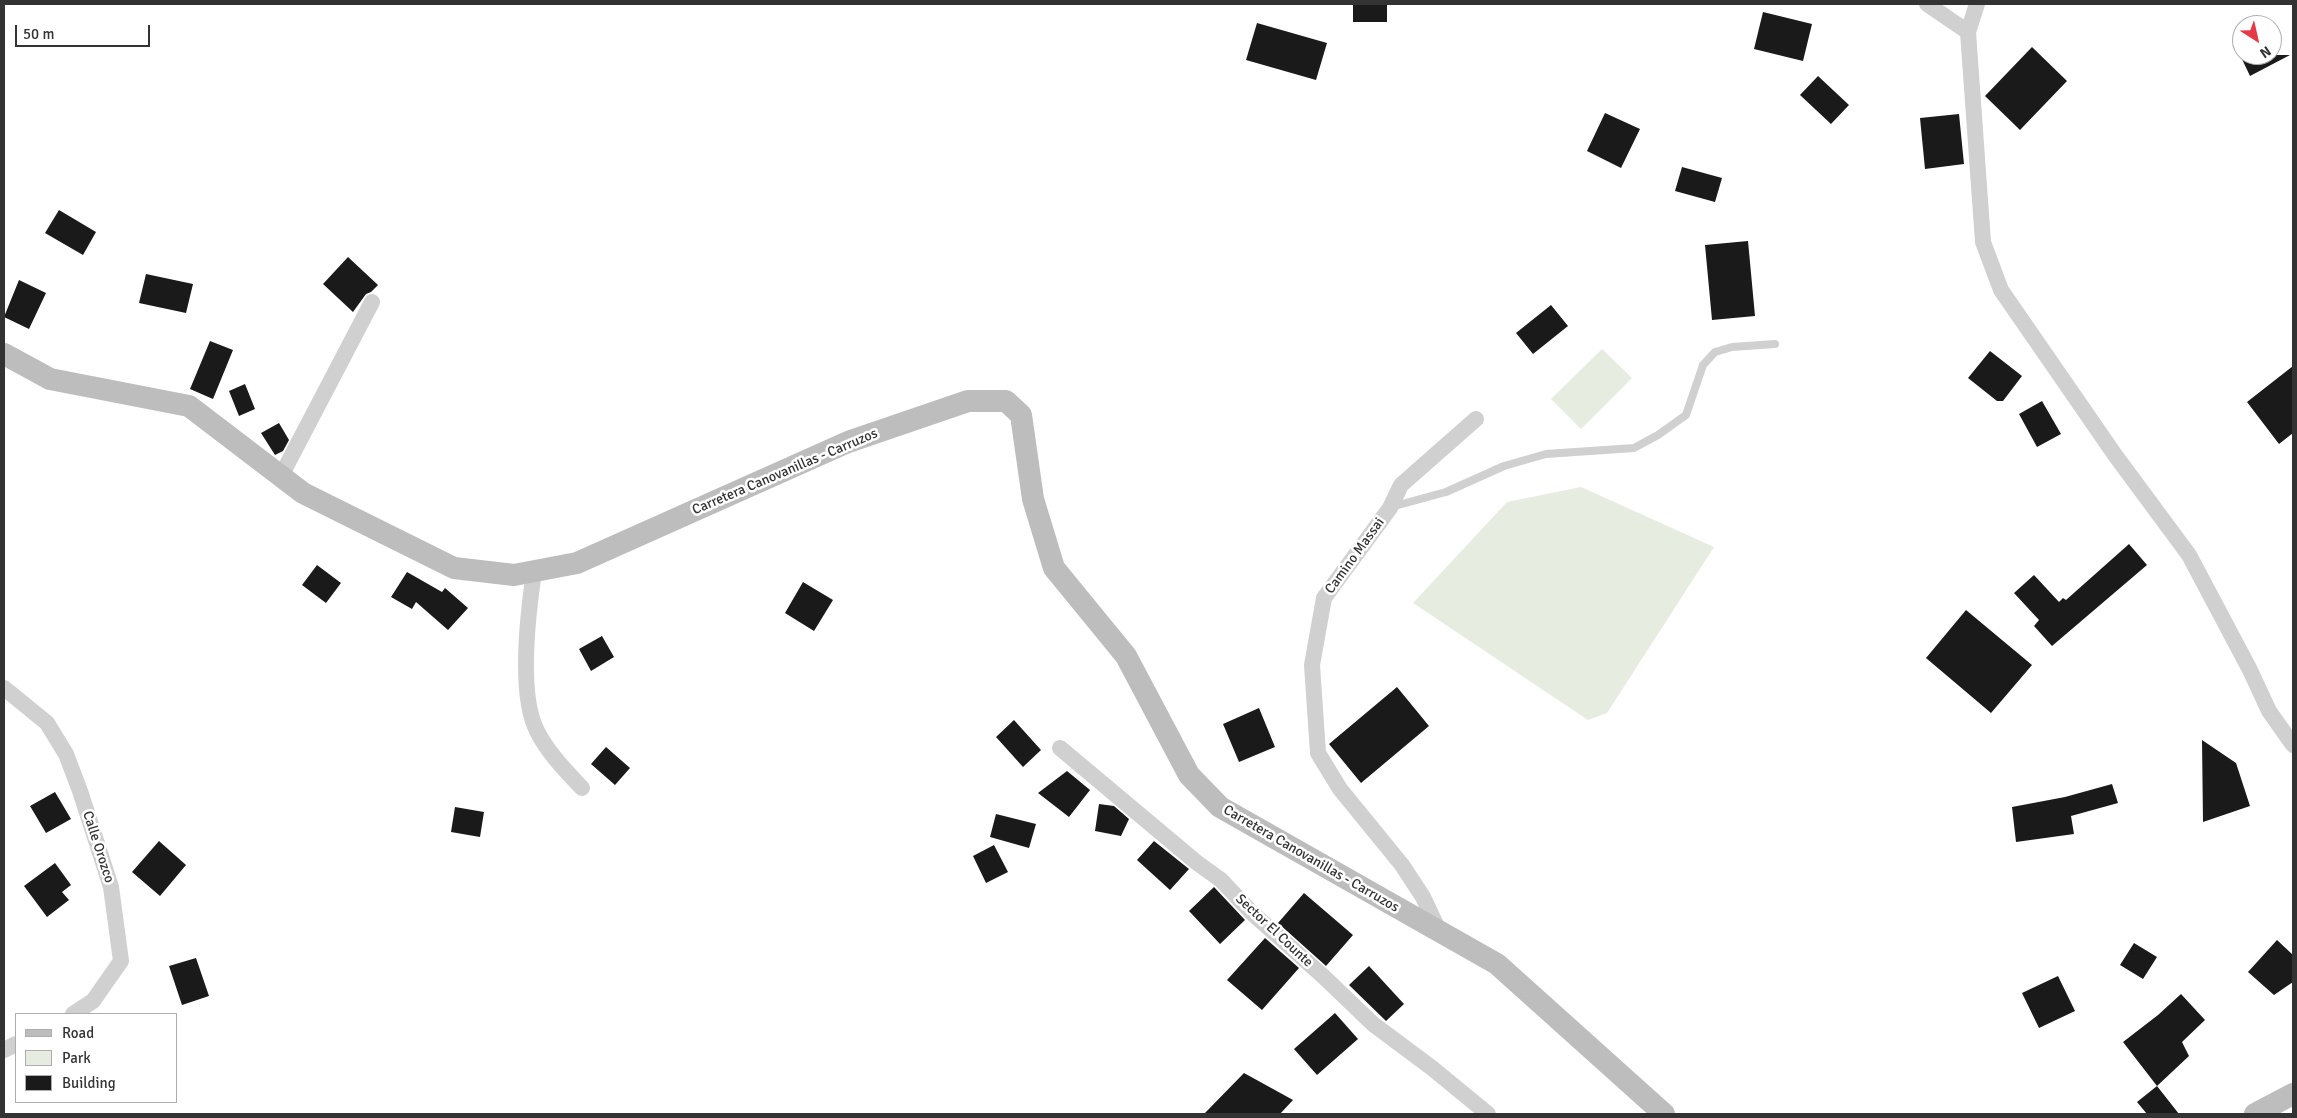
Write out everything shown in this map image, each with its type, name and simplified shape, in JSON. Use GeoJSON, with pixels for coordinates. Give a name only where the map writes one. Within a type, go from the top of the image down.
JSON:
{"type":"FeatureCollection","features":[{"type":"Feature","properties":{"kind":"street"},"geometry":{"type":"LineString","coordinates":[[1927,4],[1968,32]]}},
{"type":"Feature","properties":{"kind":"street"},"geometry":{"type":"LineString","coordinates":[[1977,4],[1968,32],[1984,242],[2001,290],[2115,455],[2189,555],[2250,670],[2269,711],[2293,745]]}},
{"type":"Feature","properties":{"kind":"street"},"geometry":{"type":"LineString","coordinates":[[281,476],[372,302]]}},
{"type":"Feature","properties":{"kind":"street","name":"Carretera Canovanillas - Carruzos"},"geometry":{"type":"LineString","coordinates":[[4,354],[50,378],[189,406],[303,493],[454,568],[514,575],[577,563],[848,442],[968,401],[1006,401],[1020,415],[1033,499],[1054,568],[1126,656],[1189,776],[1220,807],[1497,964],[1664,1114]]}},
{"type":"Feature","properties":{"kind":"street","name":"Camino Massai"},"geometry":{"type":"LineString","coordinates":[[1439,931],[1423,898],[1402,864],[1340,788],[1318,752],[1312,665],[1324,598],[1390,508],[1401,485],[1476,419]]}},
{"type":"Feature","properties":{"kind":"street"},"geometry":{"type":"LineString","coordinates":[[534,572],[529,608],[527,656],[528,693],[531,714],[537,731],[556,760],[582,788]]}},
{"type":"Feature","properties":{"kind":"street","name":"Calle Orozco"},"geometry":{"type":"LineString","coordinates":[[4,688],[47,724],[66,754],[111,887],[121,962],[93,1001],[75,1013]]}},
{"type":"Feature","properties":{"kind":"street","name":"Sector El Counte"},"geometry":{"type":"LineString","coordinates":[[1060,748],[1196,862],[1221,880],[1252,913],[1324,976],[1373,1024],[1432,1068],[1488,1114]]}},
{"type":"Feature","properties":{"kind":"street"},"geometry":{"type":"LineString","coordinates":[[2255,1114],[2293,1094]]}},
{"type":"Feature","properties":{"kind":"lane"},"geometry":{"type":"LineString","coordinates":[[1390,508],[1446,492],[1504,466],[1546,454],[1634,448],[1658,435],[1686,415],[1703,365],[1715,352],[1732,347],[1775,344]]}},
{"type":"Feature","properties":{"kind":"green space"},"geometry":{"type":"Polygon","coordinates":[[[1602,349],[1632,378],[1581,429],[1551,399],[1602,349]]]}},
{"type":"Feature","properties":{"kind":"green space"},"geometry":{"type":"Polygon","coordinates":[[[1581,487],[1714,547],[1607,713],[1588,720],[1413,603],[1507,502],[1581,487]]]}},
{"type":"Feature","properties":{"kind":"building"},"geometry":{"type":"Polygon","coordinates":[[[1353,4],[1387,4],[1387,22],[1353,22],[1353,4]]]}},
{"type":"Feature","properties":{"kind":"building"},"geometry":{"type":"Polygon","coordinates":[[[1763,12],[1812,24],[1803,61],[1754,49],[1763,12]]]}},
{"type":"Feature","properties":{"kind":"building"},"geometry":{"type":"Polygon","coordinates":[[[1257,23],[1327,43],[1316,80],[1246,60],[1257,23]]]}},
{"type":"Feature","properties":{"kind":"building"},"geometry":{"type":"Polygon","coordinates":[[[2032,47],[2067,81],[2020,130],[1985,96],[2032,47]]]}},
{"type":"Feature","properties":{"kind":"building"},"geometry":{"type":"Polygon","coordinates":[[[2282,55],[2290,55],[2282,59],[2282,55]]]}},
{"type":"Feature","properties":{"kind":"building"},"geometry":{"type":"Polygon","coordinates":[[[2245,65],[2271,65],[2250,76],[2245,65]]]}},
{"type":"Feature","properties":{"kind":"building"},"geometry":{"type":"Polygon","coordinates":[[[1818,76],[1849,105],[1831,124],[1800,95],[1818,76]]]}},
{"type":"Feature","properties":{"kind":"building"},"geometry":{"type":"Polygon","coordinates":[[[1605,113],[1640,129],[1621,168],[1587,151],[1605,113]]]}},
{"type":"Feature","properties":{"kind":"building"},"geometry":{"type":"Polygon","coordinates":[[[1959,114],[1964,164],[1925,169],[1920,118],[1959,114]]]}},
{"type":"Feature","properties":{"kind":"building"},"geometry":{"type":"Polygon","coordinates":[[[1682,167],[1722,178],[1715,202],[1675,191],[1682,167]]]}},
{"type":"Feature","properties":{"kind":"building"},"geometry":{"type":"Polygon","coordinates":[[[59,210],[96,232],[83,255],[45,233],[59,210]]]}},
{"type":"Feature","properties":{"kind":"building"},"geometry":{"type":"Polygon","coordinates":[[[1748,241],[1755,316],[1712,320],[1705,245],[1748,241]]]}},
{"type":"Feature","properties":{"kind":"building"},"geometry":{"type":"Polygon","coordinates":[[[348,257],[378,285],[366,294],[353,312],[323,284],[348,257]]]}},
{"type":"Feature","properties":{"kind":"building"},"geometry":{"type":"Polygon","coordinates":[[[146,274],[193,284],[186,313],[139,303],[146,274]]]}},
{"type":"Feature","properties":{"kind":"building"},"geometry":{"type":"Polygon","coordinates":[[[19,280],[46,293],[29,329],[4,317],[19,280]]]}},
{"type":"Feature","properties":{"kind":"building"},"geometry":{"type":"Polygon","coordinates":[[[1551,305],[1568,326],[1533,354],[1516,333],[1551,305]]]}},
{"type":"Feature","properties":{"kind":"building"},"geometry":{"type":"Polygon","coordinates":[[[210,341],[233,350],[213,399],[190,389],[210,341]]]}},
{"type":"Feature","properties":{"kind":"building"},"geometry":{"type":"Polygon","coordinates":[[[1990,351],[2022,376],[2003,401],[1997,401],[1968,378],[1990,351]]]}},
{"type":"Feature","properties":{"kind":"building"},"geometry":{"type":"Polygon","coordinates":[[[2293,366],[2293,433],[2279,444],[2247,402],[2293,366]]]}},
{"type":"Feature","properties":{"kind":"building"},"geometry":{"type":"Polygon","coordinates":[[[245,384],[255,409],[239,416],[229,391],[245,384]]]}},
{"type":"Feature","properties":{"kind":"building"},"geometry":{"type":"Polygon","coordinates":[[[2042,401],[2061,434],[2037,447],[2019,414],[2042,401]]]}},
{"type":"Feature","properties":{"kind":"building"},"geometry":{"type":"Polygon","coordinates":[[[279,423],[289,440],[283,451],[275,455],[261,433],[279,423]]]}},
{"type":"Feature","properties":{"kind":"building"},"geometry":{"type":"Polygon","coordinates":[[[2129,544],[2147,565],[2052,646],[2034,626],[2039,620],[2014,593],[2034,575],[2059,602],[2063,598],[2066,600],[2129,544]]]}},
{"type":"Feature","properties":{"kind":"building"},"geometry":{"type":"Polygon","coordinates":[[[317,565],[341,583],[326,603],[302,585],[317,565]]]}},
{"type":"Feature","properties":{"kind":"building"},"geometry":{"type":"Polygon","coordinates":[[[407,572],[442,592],[445,588],[468,608],[448,630],[416,602],[412,609],[391,597],[407,572]]]}},
{"type":"Feature","properties":{"kind":"building"},"geometry":{"type":"Polygon","coordinates":[[[803,582],[833,600],[814,631],[785,613],[803,582]]]}},
{"type":"Feature","properties":{"kind":"building"},"geometry":{"type":"Polygon","coordinates":[[[1966,610],[2032,665],[1991,713],[1926,658],[1966,610]]]}},
{"type":"Feature","properties":{"kind":"building"},"geometry":{"type":"Polygon","coordinates":[[[602,636],[614,657],[591,671],[579,649],[602,636]]]}},
{"type":"Feature","properties":{"kind":"building"},"geometry":{"type":"Polygon","coordinates":[[[1397,687],[1429,726],[1361,783],[1329,744],[1397,687]]]}},
{"type":"Feature","properties":{"kind":"building"},"geometry":{"type":"Polygon","coordinates":[[[1259,708],[1275,747],[1239,762],[1223,724],[1259,708]]]}},
{"type":"Feature","properties":{"kind":"building"},"geometry":{"type":"Polygon","coordinates":[[[1014,720],[1041,750],[1023,767],[996,737],[1014,720]]]}},
{"type":"Feature","properties":{"kind":"building"},"geometry":{"type":"Polygon","coordinates":[[[2202,740],[2236,763],[2250,806],[2203,822],[2202,740]]]}},
{"type":"Feature","properties":{"kind":"building"},"geometry":{"type":"Polygon","coordinates":[[[606,747],[630,768],[615,785],[591,764],[606,747]]]}},
{"type":"Feature","properties":{"kind":"building"},"geometry":{"type":"Polygon","coordinates":[[[1067,771],[1090,790],[1069,817],[1038,793],[1067,771]]]}},
{"type":"Feature","properties":{"kind":"building"},"geometry":{"type":"Polygon","coordinates":[[[2112,784],[2118,803],[2071,816],[2074,834],[2016,842],[2012,807],[2065,797],[2112,784]]]}},
{"type":"Feature","properties":{"kind":"building"},"geometry":{"type":"Polygon","coordinates":[[[55,792],[71,819],[46,833],[30,806],[55,792]]]}},
{"type":"Feature","properties":{"kind":"building"},"geometry":{"type":"Polygon","coordinates":[[[1099,804],[1114,806],[1129,819],[1121,836],[1095,831],[1099,804]]]}},
{"type":"Feature","properties":{"kind":"building"},"geometry":{"type":"Polygon","coordinates":[[[455,807],[484,812],[480,837],[451,832],[455,807]]]}},
{"type":"Feature","properties":{"kind":"building"},"geometry":{"type":"Polygon","coordinates":[[[996,814],[1036,824],[1029,848],[990,837],[996,814]]]}},
{"type":"Feature","properties":{"kind":"building"},"geometry":{"type":"Polygon","coordinates":[[[159,841],[186,865],[160,896],[132,872],[159,841]]]}},
{"type":"Feature","properties":{"kind":"building"},"geometry":{"type":"Polygon","coordinates":[[[1154,841],[1189,869],[1170,890],[1137,860],[1154,841]]]}},
{"type":"Feature","properties":{"kind":"building"},"geometry":{"type":"Polygon","coordinates":[[[994,845],[1008,872],[986,883],[973,856],[994,845]]]}},
{"type":"Feature","properties":{"kind":"building"},"geometry":{"type":"Polygon","coordinates":[[[55,863],[71,885],[62,892],[69,900],[47,917],[24,886],[55,863]]]}},
{"type":"Feature","properties":{"kind":"building"},"geometry":{"type":"Polygon","coordinates":[[[1214,887],[1245,920],[1220,944],[1189,911],[1214,887]]]}},
{"type":"Feature","properties":{"kind":"building"},"geometry":{"type":"Polygon","coordinates":[[[1304,893],[1353,935],[1326,966],[1278,923],[1304,893]]]}},
{"type":"Feature","properties":{"kind":"building"},"geometry":{"type":"Polygon","coordinates":[[[1265,938],[1299,968],[1262,1010],[1227,980],[1265,938]]]}},
{"type":"Feature","properties":{"kind":"building"},"geometry":{"type":"Polygon","coordinates":[[[2277,940],[2293,955],[2293,982],[2274,995],[2248,972],[2277,940]]]}},
{"type":"Feature","properties":{"kind":"building"},"geometry":{"type":"Polygon","coordinates":[[[2134,943],[2157,957],[2143,979],[2120,965],[2134,943]]]}},
{"type":"Feature","properties":{"kind":"building"},"geometry":{"type":"Polygon","coordinates":[[[196,958],[209,996],[182,1005],[169,966],[196,958]]]}},
{"type":"Feature","properties":{"kind":"building"},"geometry":{"type":"Polygon","coordinates":[[[1369,966],[1404,1004],[1386,1021],[1349,985],[1369,966]]]}},
{"type":"Feature","properties":{"kind":"building"},"geometry":{"type":"Polygon","coordinates":[[[2058,976],[2075,1011],[2039,1028],[2022,993],[2058,976]]]}},
{"type":"Feature","properties":{"kind":"building"},"geometry":{"type":"Polygon","coordinates":[[[2181,994],[2205,1020],[2182,1042],[2189,1056],[2157,1086],[2123,1042],[2158,1015],[2181,994]]]}},
{"type":"Feature","properties":{"kind":"building"},"geometry":{"type":"Polygon","coordinates":[[[1335,1013],[1358,1039],[1317,1075],[1294,1049],[1335,1013]]]}},
{"type":"Feature","properties":{"kind":"building"},"geometry":{"type":"Polygon","coordinates":[[[1244,1073],[1293,1100],[1280,1114],[1204,1114],[1244,1073]]]}},
{"type":"Feature","properties":{"kind":"building"},"geometry":{"type":"Polygon","coordinates":[[[2157,1086],[2179,1114],[2147,1114],[2137,1102],[2157,1086]]]}}]}
